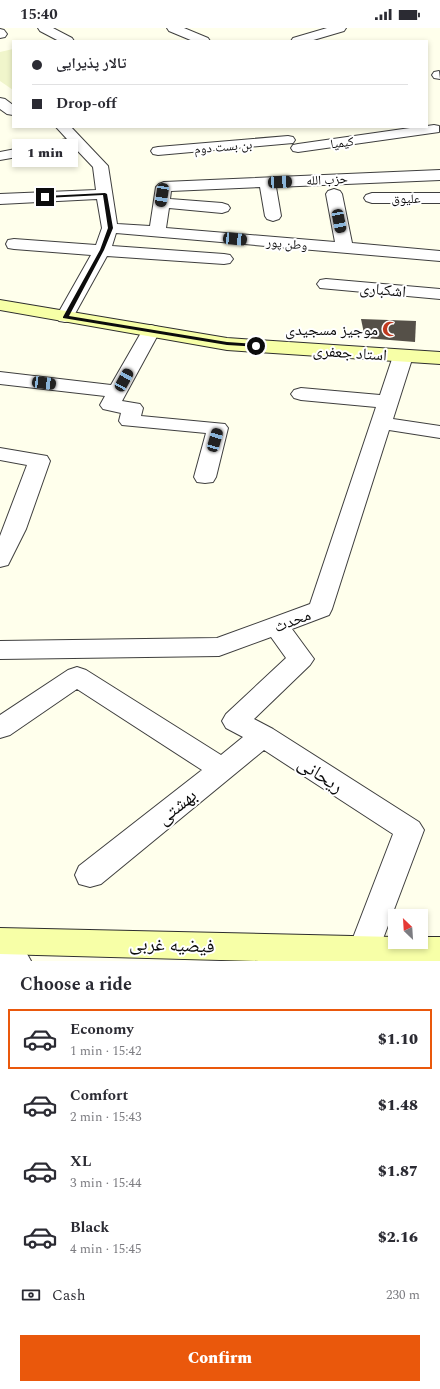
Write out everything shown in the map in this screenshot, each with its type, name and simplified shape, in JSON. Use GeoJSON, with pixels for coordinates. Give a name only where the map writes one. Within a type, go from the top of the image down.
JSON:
{"type":"FeatureCollection","features":[{"type":"Feature","properties":{"kind":"main road","name":"استاد جعفری"},"geometry":{"type":"LineString","coordinates":[[0,305],[227,344],[440,358]]}},
{"type":"Feature","properties":{"kind":"main road","name":"فیضیه غربی"},"geometry":{"type":"LineString","coordinates":[[0,940],[360,956],[440,951]]}},
{"type":"Feature","properties":{"kind":"street"},"geometry":{"type":"LineString","coordinates":[[44,28],[66,40]]}},
{"type":"Feature","properties":{"kind":"street"},"geometry":{"type":"LineString","coordinates":[[173,28],[202,40]]}},
{"type":"Feature","properties":{"kind":"street"},"geometry":{"type":"LineString","coordinates":[[300,40],[340,28]]}},
{"type":"Feature","properties":{"kind":"street"},"geometry":{"type":"LineString","coordinates":[[0,102],[8,112]]}},
{"type":"Feature","properties":{"kind":"street"},"geometry":{"type":"LineString","coordinates":[[64,128],[100,166],[110,228],[102,250],[65,317]]}},
{"type":"Feature","properties":{"kind":"street"},"geometry":{"type":"LineString","coordinates":[[274,128],[310,158]]}},
{"type":"Feature","properties":{"kind":"street","name":"کیمیا"},"geometry":{"type":"LineString","coordinates":[[293,144],[436,129]]}},
{"type":"Feature","properties":{"kind":"street"},"geometry":{"type":"LineString","coordinates":[[0,156],[76,142]]}},
{"type":"Feature","properties":{"kind":"street","name":"بن بست دوم"},"geometry":{"type":"LineString","coordinates":[[158,152],[293,144]]}},
{"type":"Feature","properties":{"kind":"street"},"geometry":{"type":"LineString","coordinates":[[322,169],[334,187],[344,248]]}},
{"type":"Feature","properties":{"kind":"street","name":"حزب الله"},"geometry":{"type":"LineString","coordinates":[[157,232],[164,187],[267,182],[334,187],[440,175]]}},
{"type":"Feature","properties":{"kind":"street"},"geometry":{"type":"LineString","coordinates":[[267,182],[273,216]]}},
{"type":"Feature","properties":{"kind":"street"},"geometry":{"type":"LineString","coordinates":[[0,199],[105,194]]}},
{"type":"Feature","properties":{"kind":"street","name":"علیوق"},"geometry":{"type":"LineString","coordinates":[[372,198],[440,198]]}},
{"type":"Feature","properties":{"kind":"street"},"geometry":{"type":"LineString","coordinates":[[161,203],[222,208]]}},
{"type":"Feature","properties":{"kind":"street","name":"وطن پور"},"geometry":{"type":"LineString","coordinates":[[110,228],[440,256]]}},
{"type":"Feature","properties":{"kind":"street"},"geometry":{"type":"LineString","coordinates":[[14,244],[224,260]]}},
{"type":"Feature","properties":{"kind":"street","name":"اشکباری"},"geometry":{"type":"LineString","coordinates":[[326,284],[440,294]]}},
{"type":"Feature","properties":{"kind":"street"},"geometry":{"type":"LineString","coordinates":[[151,331],[110,405],[133,408],[129,421],[218,428],[205,477]]}},
{"type":"Feature","properties":{"kind":"street","name":"محدث"},"geometry":{"type":"LineString","coordinates":[[0,650],[219,648],[320,609],[403,356]]}},
{"type":"Feature","properties":{"kind":"street"},"geometry":{"type":"LineString","coordinates":[[0,378],[118,392]]}},
{"type":"Feature","properties":{"kind":"street"},"geometry":{"type":"LineString","coordinates":[[301,394],[385,413],[440,432]]}},
{"type":"Feature","properties":{"kind":"street"},"geometry":{"type":"LineString","coordinates":[[0,454],[39,461],[8,527],[0,560]]}},
{"type":"Feature","properties":{"kind":"street","name":"ریحانی"},"geometry":{"type":"LineString","coordinates":[[276,626],[301,659],[235,721],[263,736],[409,830],[360,956]]}},
{"type":"Feature","properties":{"kind":"street"},"geometry":{"type":"LineString","coordinates":[[0,728],[77,676],[222,769]]}},
{"type":"Feature","properties":{"kind":"street","name":"بهشتی"},"geometry":{"type":"LineString","coordinates":[[90,875],[263,736]]}},
{"type":"Feature","properties":{"kind":"street"},"geometry":{"type":"LineString","coordinates":[[0,946],[15,961]]}},
{"type":"Feature","properties":{"kind":"green space"},"geometry":{"type":"Polygon","coordinates":[[[12,49],[12,89],[0,81],[0,52],[12,49]]]}},
{"type":"Feature","properties":{"kind":"building","name":"موجیز مسجیدی"},"geometry":{"type":"Polygon","coordinates":[[[361,319],[416,321],[415,342],[365,338],[361,319]]]}},
{"type":"Feature","properties":{"kind":"place","name":"موجیز مسجیدی"},"geometry":{"type":"Point","coordinates":[390,329]}},
{"type":"Feature","properties":{"kind":"route"},"geometry":{"type":"LineString","coordinates":[[45,197],[105,194],[110,228],[102,250],[65,317],[227,344],[256,346]]}}]}
